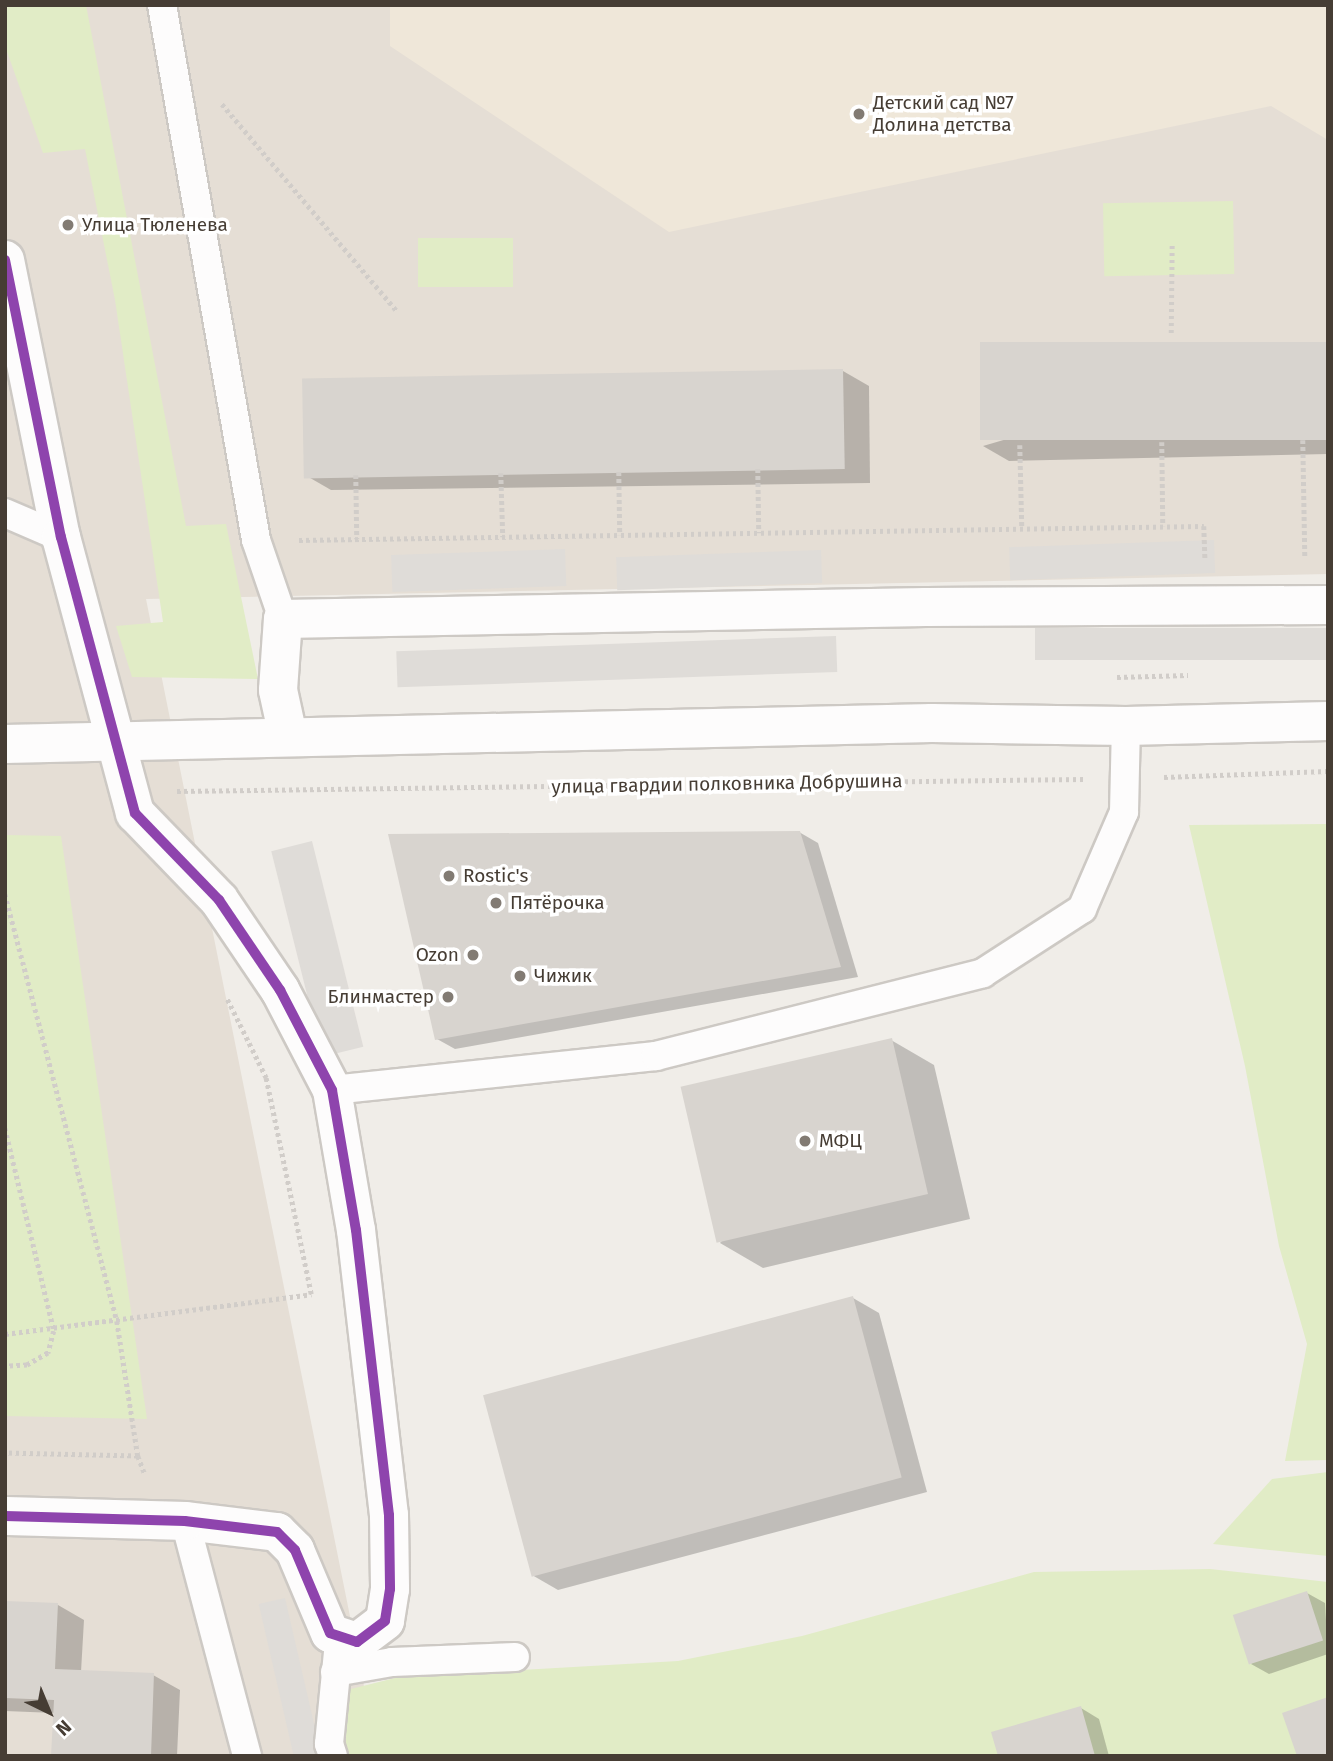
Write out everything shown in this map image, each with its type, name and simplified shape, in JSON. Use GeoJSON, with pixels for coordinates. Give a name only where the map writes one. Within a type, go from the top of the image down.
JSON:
{"type":"FeatureCollection","features":[{"type":"Feature","properties":{"kind":"street"},"geometry":{"type":"LineString","coordinates":[[5,260],[61,537],[135,813],[227,912],[280,990],[332,1090],[356,1230],[389,1515],[390,1589],[385,1621],[338,1656],[295,1550],[277,1532],[185,1521],[5,1516]]}},
{"type":"Feature","properties":{"kind":"street"},"geometry":{"type":"LineString","coordinates":[[288,736],[278,690],[283,619],[912,607],[1328,605]]}},
{"type":"Feature","properties":{"kind":"street"},"geometry":{"type":"LineString","coordinates":[[5,744],[932,723],[1126,726],[1328,721]]}},
{"type":"Feature","properties":{"kind":"lane"},"geometry":{"type":"LineString","coordinates":[[162,5],[256,540],[283,619]]}},
{"type":"Feature","properties":{"kind":"lane"},"geometry":{"type":"LineString","coordinates":[[5,513],[61,537]]}},
{"type":"Feature","properties":{"kind":"lane"},"geometry":{"type":"LineString","coordinates":[[332,1090],[656,1056],[983,973],[1082,909],[1124,812],[1126,726]]}},
{"type":"Feature","properties":{"kind":"lane"},"geometry":{"type":"LineString","coordinates":[[185,1521],[247,1756]]}},
{"type":"Feature","properties":{"kind":"lane"},"geometry":{"type":"LineString","coordinates":[[333,1756],[329,1744],[338,1656],[392,1662],[515,1657]]}},
{"type":"Feature","properties":{"kind":"path"},"geometry":{"type":"LineString","coordinates":[[220,101],[396,310]]}},
{"type":"Feature","properties":{"kind":"path"},"geometry":{"type":"LineString","coordinates":[[1171,333],[1172,242]]}},
{"type":"Feature","properties":{"kind":"path"},"geometry":{"type":"LineString","coordinates":[[1303,440],[1305,566]]}},
{"type":"Feature","properties":{"kind":"path"},"geometry":{"type":"LineString","coordinates":[[1162,442],[1163,526]]}},
{"type":"Feature","properties":{"kind":"path"},"geometry":{"type":"LineString","coordinates":[[1020,446],[1022,528]]}},
{"type":"Feature","properties":{"kind":"path"},"geometry":{"type":"LineString","coordinates":[[758,470],[759,533]]}},
{"type":"Feature","properties":{"kind":"path"},"geometry":{"type":"LineString","coordinates":[[619,472],[620,535]]}},
{"type":"Feature","properties":{"kind":"path"},"geometry":{"type":"LineString","coordinates":[[501,473],[502,537]]}},
{"type":"Feature","properties":{"kind":"path"},"geometry":{"type":"LineString","coordinates":[[356,475],[356,539]]}},
{"type":"Feature","properties":{"kind":"path"},"geometry":{"type":"LineString","coordinates":[[256,540],[1204,526],[1205,568]]}},
{"type":"Feature","properties":{"kind":"path","name":"улица гвардии полковника Добрушина"},"geometry":{"type":"LineString","coordinates":[[127,791],[1125,779],[1328,771]]}},
{"type":"Feature","properties":{"kind":"path"},"geometry":{"type":"LineString","coordinates":[[5,894],[8,923],[117,1321],[138,1456],[5,1453]]}},
{"type":"Feature","properties":{"kind":"path"},"geometry":{"type":"LineString","coordinates":[[5,1334],[54,1331],[311,1294],[266,1078],[221,989]]}},
{"type":"Feature","properties":{"kind":"path"},"geometry":{"type":"LineString","coordinates":[[5,1128],[54,1331],[48,1353],[27,1365],[5,1366]]}},
{"type":"Feature","properties":{"kind":"shaded area"},"geometry":{"type":"Polygon","coordinates":[[[5,5],[1328,5],[1328,574],[146,599],[378,1756],[5,1756],[5,5]]]}},
{"type":"Feature","properties":{"kind":"shaded area","name":"Детский сад №7 Долина детства"},"geometry":{"type":"Polygon","coordinates":[[[390,5],[1328,5],[1328,140],[1271,106],[669,232],[390,46],[390,5]]]}},
{"type":"Feature","properties":{"kind":"shaded area"},"geometry":{"type":"Polygon","coordinates":[[[1214,540],[1215,573],[1010,580],[1009,547],[1214,540]]]}},
{"type":"Feature","properties":{"kind":"shaded area"},"geometry":{"type":"Polygon","coordinates":[[[565,549],[566,586],[392,592],[391,555],[565,549]]]}},
{"type":"Feature","properties":{"kind":"shaded area"},"geometry":{"type":"Polygon","coordinates":[[[821,550],[822,583],[617,590],[616,557],[821,550]]]}},
{"type":"Feature","properties":{"kind":"shaded area"},"geometry":{"type":"Polygon","coordinates":[[[1035,628],[1328,628],[1328,660],[1035,660],[1035,628]]]}},
{"type":"Feature","properties":{"kind":"shaded area"},"geometry":{"type":"Polygon","coordinates":[[[836,636],[837,672],[398,687],[396,651],[836,636]]]}},
{"type":"Feature","properties":{"kind":"shaded area"},"geometry":{"type":"Polygon","coordinates":[[[312,841],[363,1047],[323,1057],[271,851],[312,841]]]}},
{"type":"Feature","properties":{"kind":"shaded area"},"geometry":{"type":"Polygon","coordinates":[[[285,1598],[321,1756],[294,1756],[259,1604],[285,1598]]]}},
{"type":"Feature","properties":{"kind":"green space"},"geometry":{"type":"Polygon","coordinates":[[[5,5],[86,5],[186,526],[226,524],[258,679],[132,677],[116,626],[163,622],[115,300],[85,149],[43,153],[5,46],[5,5]]]}},
{"type":"Feature","properties":{"kind":"green space"},"geometry":{"type":"Polygon","coordinates":[[[1233,201],[1234,274],[1104,276],[1103,203],[1233,201]]]}},
{"type":"Feature","properties":{"kind":"green space"},"geometry":{"type":"Polygon","coordinates":[[[418,238],[513,238],[513,287],[418,287],[418,238]]]}},
{"type":"Feature","properties":{"kind":"green space"},"geometry":{"type":"Polygon","coordinates":[[[1328,824],[1328,1460],[1285,1461],[1307,1344],[1279,1246],[1245,1066],[1189,825],[1328,824]]]}},
{"type":"Feature","properties":{"kind":"green space"},"geometry":{"type":"Polygon","coordinates":[[[5,835],[61,836],[147,1419],[5,1416],[5,835]]]}},
{"type":"Feature","properties":{"kind":"green space"},"geometry":{"type":"Polygon","coordinates":[[[1328,1472],[1328,1556],[1213,1544],[1272,1479],[1328,1472]]]}},
{"type":"Feature","properties":{"kind":"green space"},"geometry":{"type":"Polygon","coordinates":[[[1210,1569],[1328,1582],[1328,1756],[337,1756],[327,1695],[399,1677],[678,1661],[802,1636],[1034,1572],[1210,1569]]]}},
{"type":"Feature","properties":{"kind":"building"},"geometry":{"type":"Polygon","coordinates":[[[980,342],[1328,342],[1328,440],[980,440],[980,342]]]}},
{"type":"Feature","properties":{"kind":"building"},"geometry":{"type":"Polygon","coordinates":[[[843,369],[845,469],[304,478],[302,378],[843,369]]]}},
{"type":"Feature","properties":{"kind":"building"},"geometry":{"type":"Polygon","coordinates":[[[800,831],[841,967],[435,1040],[388,834],[800,831]]]}},
{"type":"Feature","properties":{"kind":"building","name":"МФЦ"},"geometry":{"type":"Polygon","coordinates":[[[892,1038],[928,1194],[717,1243],[681,1087],[892,1038]]]}},
{"type":"Feature","properties":{"kind":"building"},"geometry":{"type":"Polygon","coordinates":[[[853,1296],[902,1478],[532,1577],[483,1395],[853,1296]]]}},
{"type":"Feature","properties":{"kind":"building"},"geometry":{"type":"Polygon","coordinates":[[[1307,1591],[1323,1640],[1249,1665],[1233,1615],[1307,1591]]]}},
{"type":"Feature","properties":{"kind":"building"},"geometry":{"type":"Polygon","coordinates":[[[5,1601],[58,1603],[55,1669],[154,1673],[151,1756],[51,1756],[54,1700],[5,1698],[5,1601]]]}},
{"type":"Feature","properties":{"kind":"building"},"geometry":{"type":"Polygon","coordinates":[[[1328,1697],[1328,1756],[1297,1756],[1282,1713],[1328,1697]]]}},
{"type":"Feature","properties":{"kind":"building"},"geometry":{"type":"Polygon","coordinates":[[[1081,1706],[1095,1756],[998,1756],[991,1732],[1081,1706]]]}},
{"type":"Feature","properties":{"kind":"transit line"},"geometry":{"type":"LineString","coordinates":[[5,260],[61,537],[135,813],[219,900],[280,990],[332,1090],[356,1230],[389,1515],[390,1589],[385,1621],[357,1642],[330,1633],[295,1550],[277,1532],[185,1521],[5,1516]]}},
{"type":"Feature","properties":{"kind":"place","name":"Детский сад №7 Долина детства"},"geometry":{"type":"Point","coordinates":[859,114]}},
{"type":"Feature","properties":{"kind":"place","name":"Улица Тюленева"},"geometry":{"type":"Point","coordinates":[68,225]}},
{"type":"Feature","properties":{"kind":"place","name":"Rostic's"},"geometry":{"type":"Point","coordinates":[449,876]}},
{"type":"Feature","properties":{"kind":"place","name":"Пятёрочка"},"geometry":{"type":"Point","coordinates":[496,903]}},
{"type":"Feature","properties":{"kind":"place","name":"Ozon"},"geometry":{"type":"Point","coordinates":[473,955]}},
{"type":"Feature","properties":{"kind":"place","name":"Чижик"},"geometry":{"type":"Point","coordinates":[520,976]}},
{"type":"Feature","properties":{"kind":"place","name":"Блинмастер"},"geometry":{"type":"Point","coordinates":[448,997]}},
{"type":"Feature","properties":{"kind":"place","name":"МФЦ"},"geometry":{"type":"Point","coordinates":[805,1141]}}]}
